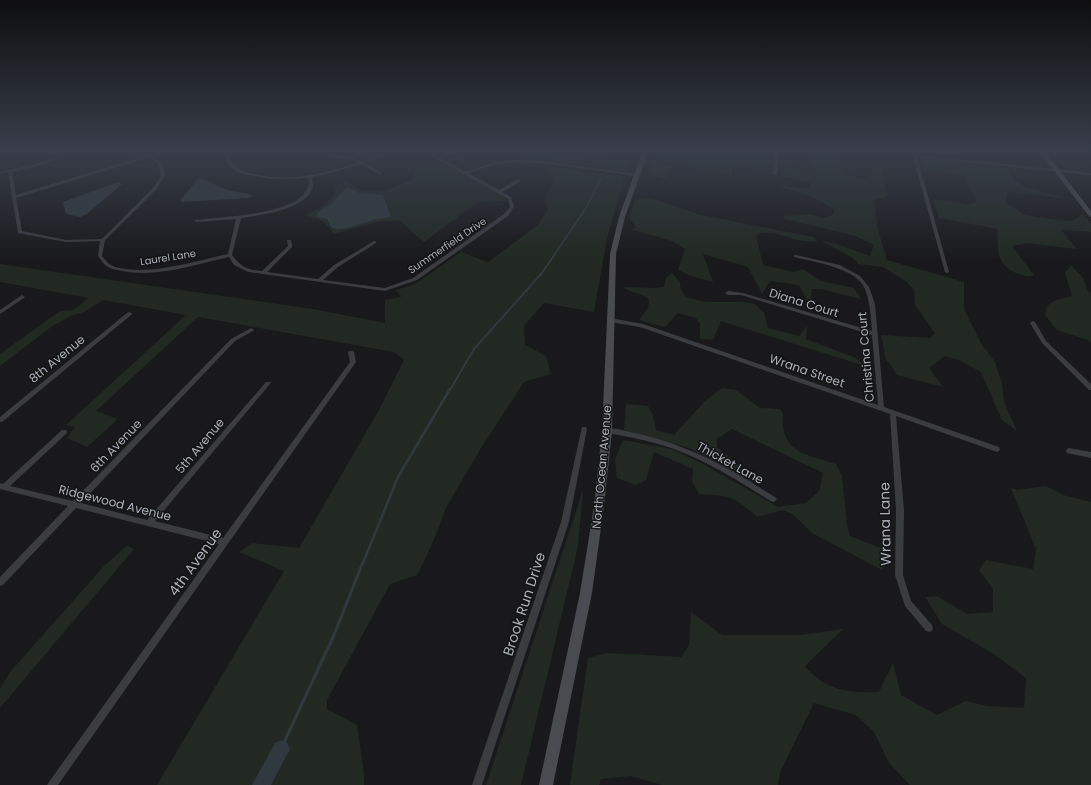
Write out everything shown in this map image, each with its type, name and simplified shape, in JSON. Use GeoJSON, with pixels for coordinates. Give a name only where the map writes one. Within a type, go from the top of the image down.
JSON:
{"type":"FeatureCollection","features":[{"type":"Feature","properties":{"kind":"main road","name":"North Ocean Avenue"},"geometry":{"type":"LineString","coordinates":[[546,785],[586,592],[600,506],[607,431],[611,275],[614,249],[622,217],[633,187]]}},
{"type":"Feature","properties":{"kind":"main road"},"geometry":{"type":"LineString","coordinates":[[1069,187],[1091,215]]}},
{"type":"Feature","properties":{"kind":"street"},"geometry":{"type":"LineString","coordinates":[[12,187],[20,232],[66,241],[103,240],[157,187]]}},
{"type":"Feature","properties":{"kind":"street"},"geometry":{"type":"LineString","coordinates":[[14,197],[48,187]]}},
{"type":"Feature","properties":{"kind":"street"},"geometry":{"type":"LineString","coordinates":[[197,221],[265,213],[296,201],[305,195],[311,187]]}},
{"type":"Feature","properties":{"kind":"street","name":"Summerfield Drive"},"geometry":{"type":"LineString","coordinates":[[230,255],[236,264],[248,271],[385,290],[416,279],[506,215],[512,207],[510,198],[492,187]]}},
{"type":"Feature","properties":{"kind":"street"},"geometry":{"type":"LineString","coordinates":[[500,191],[509,187]]}},
{"type":"Feature","properties":{"kind":"street"},"geometry":{"type":"LineString","coordinates":[[923,187],[947,272]]}},
{"type":"Feature","properties":{"kind":"street"},"geometry":{"type":"LineString","coordinates":[[230,255],[239,217]]}},
{"type":"Feature","properties":{"kind":"street","name":"Laurel Lane"},"geometry":{"type":"LineString","coordinates":[[103,240],[100,256],[109,266],[132,272],[165,268],[230,255]]}},
{"type":"Feature","properties":{"kind":"street"},"geometry":{"type":"LineString","coordinates":[[263,273],[290,246],[289,241]]}},
{"type":"Feature","properties":{"kind":"street"},"geometry":{"type":"LineString","coordinates":[[319,281],[336,266],[374,242]]}},
{"type":"Feature","properties":{"kind":"street","name":"Christina Court"},"geometry":{"type":"LineString","coordinates":[[796,256],[838,266],[858,277],[867,287],[872,304],[881,409]]}},
{"type":"Feature","properties":{"kind":"street","name":"Diana Court"},"geometry":{"type":"LineString","coordinates":[[728,294],[741,294],[874,334]]}},
{"type":"Feature","properties":{"kind":"street"},"geometry":{"type":"LineString","coordinates":[[0,312],[22,297]]}},
{"type":"Feature","properties":{"kind":"street","name":"8th Avenue"},"geometry":{"type":"LineString","coordinates":[[0,420],[129,314]]}},
{"type":"Feature","properties":{"kind":"street","name":"Wrana Street"},"geometry":{"type":"LineString","coordinates":[[610,320],[641,325],[996,449]]}},
{"type":"Feature","properties":{"kind":"street"},"geometry":{"type":"LineString","coordinates":[[1033,323],[1044,342],[1091,388]]}},
{"type":"Feature","properties":{"kind":"street","name":"6th Avenue"},"geometry":{"type":"LineString","coordinates":[[0,582],[233,340],[251,330]]}},
{"type":"Feature","properties":{"kind":"street","name":"4th Avenue"},"geometry":{"type":"LineString","coordinates":[[52,785],[352,362],[351,352]]}},
{"type":"Feature","properties":{"kind":"street","name":"5th Avenue"},"geometry":{"type":"LineString","coordinates":[[149,523],[268,383]]}},
{"type":"Feature","properties":{"kind":"street","name":"Wrana Lane"},"geometry":{"type":"LineString","coordinates":[[892,412],[900,510],[899,575],[908,603],[929,628]]}},
{"type":"Feature","properties":{"kind":"street","name":"Brook Run Drive"},"geometry":{"type":"LineString","coordinates":[[477,785],[565,522],[584,429]]}},
{"type":"Feature","properties":{"kind":"street","name":"Thicket Lane"},"geometry":{"type":"LineString","coordinates":[[607,431],[653,440],[685,451],[704,459],[772,499]]}},
{"type":"Feature","properties":{"kind":"street"},"geometry":{"type":"LineString","coordinates":[[2,486],[64,432]]}},
{"type":"Feature","properties":{"kind":"street"},"geometry":{"type":"LineString","coordinates":[[1069,451],[1091,455]]}},
{"type":"Feature","properties":{"kind":"street","name":"Ridgewood Avenue"},"geometry":{"type":"LineString","coordinates":[[2,486],[225,542]]}},
{"type":"Feature","properties":{"kind":"shaded area"},"geometry":{"type":"Polygon","coordinates":[[[105,187],[119,187],[87,214],[80,217],[66,214],[63,202],[105,187]]]}},
{"type":"Feature","properties":{"kind":"shaded area"},"geometry":{"type":"Polygon","coordinates":[[[192,187],[219,187],[228,190],[247,193],[253,196],[249,198],[181,202],[181,199],[192,187]]]}},
{"type":"Feature","properties":{"kind":"shaded area"},"geometry":{"type":"Polygon","coordinates":[[[336,187],[355,187],[362,191],[385,191],[396,187],[487,187],[501,194],[507,201],[478,202],[424,242],[400,221],[381,221],[334,234],[323,221],[305,215],[329,201],[335,192],[336,187]]]}},
{"type":"Feature","properties":{"kind":"shaded area"},"geometry":{"type":"Polygon","coordinates":[[[347,187],[359,193],[383,195],[391,217],[374,220],[344,229],[336,229],[331,227],[327,219],[317,217],[317,213],[332,203],[347,187]]]}},
{"type":"Feature","properties":{"kind":"shaded area"},"geometry":{"type":"Polygon","coordinates":[[[551,187],[622,187],[607,238],[594,312],[544,303],[524,326],[525,345],[546,356],[551,374],[524,382],[481,448],[447,506],[430,549],[417,575],[390,584],[327,700],[327,709],[357,725],[364,774],[364,785],[157,785],[284,571],[239,552],[252,543],[299,548],[379,410],[404,360],[394,352],[198,317],[96,411],[118,419],[87,447],[67,438],[75,427],[66,425],[186,315],[103,300],[84,312],[71,316],[51,327],[0,366],[0,354],[60,311],[73,310],[89,298],[0,282],[0,264],[313,309],[385,323],[385,300],[401,297],[396,290],[415,284],[461,252],[488,262],[537,226],[548,209],[545,197],[551,187]]]}},
{"type":"Feature","properties":{"kind":"shaded area"},"geometry":{"type":"Polygon","coordinates":[[[780,187],[810,189],[810,187],[885,187],[888,194],[884,198],[874,199],[877,226],[887,260],[964,282],[964,309],[982,345],[995,362],[1002,383],[1004,402],[1017,431],[1002,420],[981,372],[961,361],[945,356],[929,368],[943,387],[897,375],[886,360],[881,335],[930,338],[935,333],[915,305],[914,290],[907,282],[883,267],[858,264],[853,258],[821,241],[837,244],[870,256],[874,245],[855,236],[785,219],[783,216],[809,214],[822,218],[832,215],[835,210],[813,197],[780,187]]]}},
{"type":"Feature","properties":{"kind":"shaded area"},"geometry":{"type":"Polygon","coordinates":[[[969,187],[1025,187],[1070,199],[1008,192],[1006,203],[1025,215],[1051,219],[1072,221],[1083,214],[1091,224],[1091,232],[1061,230],[1077,249],[1027,243],[1012,246],[1034,275],[1025,276],[1011,271],[1002,262],[998,250],[998,229],[939,218],[933,199],[968,204],[977,202],[969,187]]]}},
{"type":"Feature","properties":{"kind":"shaded area"},"geometry":{"type":"Polygon","coordinates":[[[643,198],[657,200],[701,215],[814,237],[817,241],[809,242],[779,234],[764,233],[756,235],[763,265],[794,272],[803,269],[821,281],[854,288],[861,299],[821,289],[812,289],[810,306],[799,285],[770,281],[762,294],[748,267],[703,254],[713,282],[691,276],[678,270],[685,249],[672,241],[630,229],[637,228],[629,218],[635,201],[643,198]]]}},
{"type":"Feature","properties":{"kind":"shaded area"},"geometry":{"type":"Polygon","coordinates":[[[1071,265],[1083,278],[1087,289],[1091,294],[1091,343],[1088,340],[1057,330],[1045,315],[1047,306],[1054,301],[1072,296],[1065,273],[1071,265]]]}},
{"type":"Feature","properties":{"kind":"shaded area"},"geometry":{"type":"Polygon","coordinates":[[[672,273],[680,282],[680,286],[685,297],[705,302],[743,302],[755,304],[764,313],[768,328],[799,336],[807,326],[806,339],[856,358],[865,366],[721,321],[713,340],[700,339],[700,324],[696,318],[678,313],[665,327],[639,320],[648,308],[649,300],[644,296],[623,287],[664,287],[666,278],[672,273]]]}},
{"type":"Feature","properties":{"kind":"shaded area"},"geometry":{"type":"Polygon","coordinates":[[[722,388],[736,390],[760,408],[779,409],[783,413],[783,426],[790,444],[805,454],[836,464],[842,476],[847,525],[850,536],[888,551],[882,570],[812,533],[794,515],[783,510],[757,517],[742,504],[731,498],[718,495],[699,494],[692,481],[693,469],[654,452],[646,480],[636,485],[617,478],[615,459],[623,440],[672,449],[701,463],[778,507],[806,503],[820,490],[823,473],[732,429],[717,439],[717,447],[737,464],[755,485],[689,448],[624,430],[626,404],[648,406],[653,415],[656,430],[674,435],[704,402],[722,388]]]}},
{"type":"Feature","properties":{"kind":"shaded area"},"geometry":{"type":"Polygon","coordinates":[[[1046,486],[1063,495],[1091,502],[1091,785],[910,785],[889,763],[874,732],[856,715],[814,703],[780,772],[778,785],[662,785],[631,776],[601,779],[599,785],[570,785],[588,658],[607,653],[681,657],[689,645],[691,612],[722,635],[800,635],[843,629],[805,666],[821,681],[838,689],[857,692],[879,692],[893,663],[901,695],[937,715],[966,701],[987,706],[1024,708],[1026,678],[994,654],[942,624],[925,597],[937,596],[967,614],[993,612],[993,589],[979,570],[986,560],[1033,569],[1036,549],[1011,488],[1018,490],[1046,486]]]}},
{"type":"Feature","properties":{"kind":"shaded area"},"geometry":{"type":"Polygon","coordinates":[[[583,490],[578,546],[521,785],[486,785],[583,490]]]}},
{"type":"Feature","properties":{"kind":"shaded area"},"geometry":{"type":"Polygon","coordinates":[[[127,546],[134,549],[0,708],[0,688],[11,671],[105,565],[127,546]]]}},
{"type":"Feature","properties":{"kind":"waterway"},"geometry":{"type":"LineString","coordinates":[[554,255],[586,208],[597,187]]}},
{"type":"Feature","properties":{"kind":"waterway"},"geometry":{"type":"LineString","coordinates":[[450,390],[474,349],[542,273],[555,254]]}},
{"type":"Feature","properties":{"kind":"waterway"},"geometry":{"type":"LineString","coordinates":[[363,563],[398,477],[450,389]]}},
{"type":"Feature","properties":{"kind":"waterway"},"geometry":{"type":"LineString","coordinates":[[281,749],[334,635],[363,562]]}},
{"type":"Feature","properties":{"kind":"waterway"},"geometry":{"type":"LineString","coordinates":[[261,785],[281,749]]}}]}
